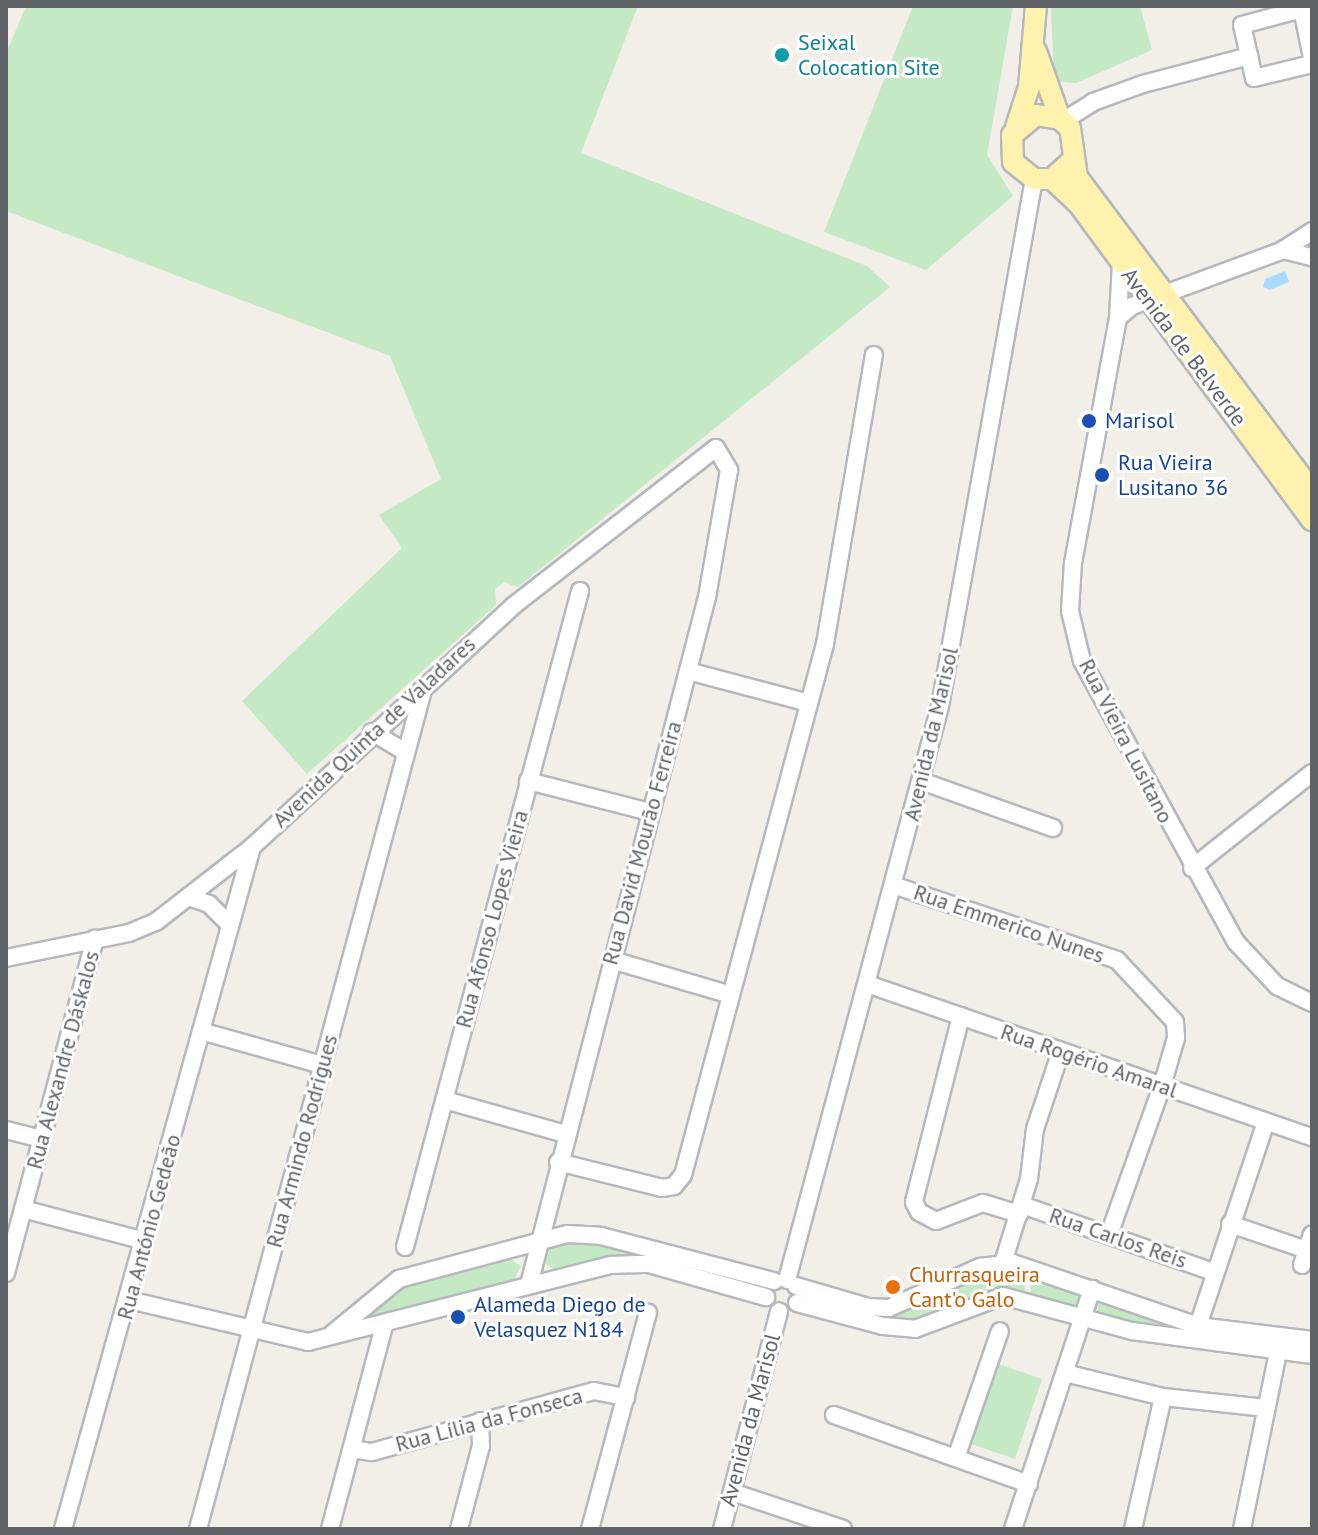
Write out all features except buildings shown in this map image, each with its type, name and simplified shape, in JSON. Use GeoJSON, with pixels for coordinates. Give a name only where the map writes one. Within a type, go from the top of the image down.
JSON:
{"type":"FeatureCollection","features":[{"type":"Feature","properties":{"kind":"main road"},"geometry":{"type":"LineString","coordinates":[[1016,127],[1029,87],[1036,6]]}},
{"type":"Feature","properties":{"kind":"main road","name":"Avenida de Belverde"},"geometry":{"type":"LineString","coordinates":[[1032,32],[1061,120],[1075,138],[1077,177],[1312,520]]}},
{"type":"Feature","properties":{"kind":"main road"},"geometry":{"type":"LineString","coordinates":[[1016,127],[1036,115],[1061,120]]}},
{"type":"Feature","properties":{"kind":"main road","name":"Avenida de Belverde"},"geometry":{"type":"LineString","coordinates":[[1016,127],[1010,144],[1013,162],[1078,203],[1121,263],[1157,297],[1312,491]]}},
{"type":"Feature","properties":{"kind":"main road"},"geometry":{"type":"LineString","coordinates":[[1043,179],[1074,159]]}},
{"type":"Feature","properties":{"kind":"street"},"geometry":{"type":"LineString","coordinates":[[1302,9],[1312,61],[1254,78],[1242,25],[1302,9]]}},
{"type":"Feature","properties":{"kind":"street"},"geometry":{"type":"LineString","coordinates":[[1061,120],[1093,102],[1143,84],[1249,56]]}},
{"type":"Feature","properties":{"kind":"street","name":"Avenida da Marisol"},"geometry":{"type":"LineString","coordinates":[[722,1529],[779,1311],[789,1288],[921,781],[967,573],[1043,179]]}},
{"type":"Feature","properties":{"kind":"street"},"geometry":{"type":"LineString","coordinates":[[1118,318],[1157,297],[1283,250],[1312,231]]}},
{"type":"Feature","properties":{"kind":"street"},"geometry":{"type":"LineString","coordinates":[[1283,250],[1312,257]]}},
{"type":"Feature","properties":{"kind":"street","name":"Rua Vieira Lusitano"},"geometry":{"type":"LineString","coordinates":[[1121,263],[1118,318],[1073,562],[1070,611],[1082,661],[1192,868],[1236,942],[1277,986],[1312,1003]]}},
{"type":"Feature","properties":{"kind":"street"},"geometry":{"type":"LineString","coordinates":[[558,1162],[655,1187],[674,1186],[683,1175],[833,608],[874,355]]}},
{"type":"Feature","properties":{"kind":"street","name":"Rua David Mourão Ferreira"},"geometry":{"type":"LineString","coordinates":[[529,1285],[565,1134],[688,671],[726,488],[727,460],[716,448]]}},
{"type":"Feature","properties":{"kind":"street","name":"Avenida Quinta de Valadares"},"geometry":{"type":"LineString","coordinates":[[6,958],[146,926],[188,897],[252,847],[372,732],[513,606],[716,448]]}},
{"type":"Feature","properties":{"kind":"street","name":"Rua Afonso Lopes Vieira"},"geometry":{"type":"LineString","coordinates":[[405,1247],[580,591]]}},
{"type":"Feature","properties":{"kind":"street"},"geometry":{"type":"LineString","coordinates":[[688,671],[809,703]]}},
{"type":"Feature","properties":{"kind":"street","name":"Rua Armindo Rodrigues"},"geometry":{"type":"LineString","coordinates":[[198,1529],[424,685]]}},
{"type":"Feature","properties":{"kind":"street"},"geometry":{"type":"LineString","coordinates":[[372,732],[405,752]]}},
{"type":"Feature","properties":{"kind":"street"},"geometry":{"type":"LineString","coordinates":[[1192,868],[1312,773]]}},
{"type":"Feature","properties":{"kind":"street"},"geometry":{"type":"LineString","coordinates":[[528,781],[650,812]]}},
{"type":"Feature","properties":{"kind":"street"},"geometry":{"type":"LineString","coordinates":[[921,781],[1053,828]]}},
{"type":"Feature","properties":{"kind":"street","name":"Rua António Gedeão"},"geometry":{"type":"LineString","coordinates":[[63,1529],[129,1300],[252,847]]}},
{"type":"Feature","properties":{"kind":"street","name":"Rua Emmerico Nunes"},"geometry":{"type":"LineString","coordinates":[[893,885],[1122,963],[1177,1026],[1162,1086]]}},
{"type":"Feature","properties":{"kind":"street"},"geometry":{"type":"LineString","coordinates":[[188,897],[209,904],[229,924]]}},
{"type":"Feature","properties":{"kind":"street","name":"Rua Alexandre Dáskalos"},"geometry":{"type":"LineString","coordinates":[[6,1273],[95,939]]}},
{"type":"Feature","properties":{"kind":"street"},"geometry":{"type":"LineString","coordinates":[[612,960],[731,995]]}},
{"type":"Feature","properties":{"kind":"street","name":"Rua Rogério Amaral"},"geometry":{"type":"LineString","coordinates":[[867,984],[1312,1137]]}},
{"type":"Feature","properties":{"kind":"street","name":"Rua Carlos Reis"},"geometry":{"type":"LineString","coordinates":[[961,1016],[914,1202],[919,1212],[936,1221],[983,1203],[1020,1209],[1109,1235],[1213,1272]]}},
{"type":"Feature","properties":{"kind":"street"},"geometry":{"type":"LineString","coordinates":[[201,1031],[322,1065]]}},
{"type":"Feature","properties":{"kind":"street"},"geometry":{"type":"LineString","coordinates":[[1003,1263],[1020,1209],[1035,1129],[1061,1051]]}},
{"type":"Feature","properties":{"kind":"street"},"geometry":{"type":"LineString","coordinates":[[1109,1235],[1162,1086]]}},
{"type":"Feature","properties":{"kind":"street"},"geometry":{"type":"LineString","coordinates":[[445,1100],[565,1134]]}},
{"type":"Feature","properties":{"kind":"street"},"geometry":{"type":"LineString","coordinates":[[1198,1326],[1213,1272],[1266,1122]]}},
{"type":"Feature","properties":{"kind":"street"},"geometry":{"type":"LineString","coordinates":[[6,1130],[41,1139]]}},
{"type":"Feature","properties":{"kind":"street"},"geometry":{"type":"LineString","coordinates":[[23,1209],[145,1241]]}},
{"type":"Feature","properties":{"kind":"street"},"geometry":{"type":"LineString","coordinates":[[1230,1224],[1307,1250]]}},
{"type":"Feature","properties":{"kind":"street"},"geometry":{"type":"LineString","coordinates":[[320,1340],[352,1322],[392,1282],[538,1239],[601,1236],[868,1307],[889,1308],[980,1267],[1003,1263],[1092,1289],[1198,1326],[1312,1340]]}},
{"type":"Feature","properties":{"kind":"street"},"geometry":{"type":"LineString","coordinates":[[129,1300],[297,1342],[384,1326],[529,1285],[636,1263],[766,1297]]}},
{"type":"Feature","properties":{"kind":"street"},"geometry":{"type":"LineString","coordinates":[[789,1288],[903,1328],[927,1327],[1003,1296],[1083,1319],[1182,1340],[1312,1355]]}},
{"type":"Feature","properties":{"kind":"street","name":"Avenida da Marisol"},"geometry":{"type":"LineString","coordinates":[[779,1311],[766,1297],[789,1288]]}},
{"type":"Feature","properties":{"kind":"street"},"geometry":{"type":"LineString","coordinates":[[1013,1529],[1092,1289]]}},
{"type":"Feature","properties":{"kind":"street"},"geometry":{"type":"LineString","coordinates":[[590,1529],[648,1313]]}},
{"type":"Feature","properties":{"kind":"street"},"geometry":{"type":"LineString","coordinates":[[330,1529],[384,1326]]}},
{"type":"Feature","properties":{"kind":"street"},"geometry":{"type":"LineString","coordinates":[[956,1458],[1000,1331]]}},
{"type":"Feature","properties":{"kind":"street"},"geometry":{"type":"LineString","coordinates":[[1242,1529],[1278,1352]]}},
{"type":"Feature","properties":{"kind":"street"},"geometry":{"type":"LineString","coordinates":[[1065,1373],[1163,1397],[1266,1408]]}},
{"type":"Feature","properties":{"kind":"street","name":"Rua Lília da Fonseca"},"geometry":{"type":"LineString","coordinates":[[352,1449],[372,1452],[594,1391],[626,1397]]}},
{"type":"Feature","properties":{"kind":"street"},"geometry":{"type":"LineString","coordinates":[[1133,1529],[1163,1397]]}},
{"type":"Feature","properties":{"kind":"street"},"geometry":{"type":"LineString","coordinates":[[834,1415],[1029,1484]]}},
{"type":"Feature","properties":{"kind":"street"},"geometry":{"type":"LineString","coordinates":[[459,1529],[481,1446],[480,1421]]}},
{"type":"Feature","properties":{"kind":"street"},"geometry":{"type":"LineString","coordinates":[[732,1492],[843,1529]]}},
{"type":"Feature","properties":{"kind":"green space"},"geometry":{"type":"Polygon","coordinates":[[[26,6],[638,6],[581,153],[867,266],[890,287],[518,587],[504,582],[495,589],[496,605],[307,774],[242,701],[402,548],[379,515],[441,479],[390,356],[6,211],[6,54],[26,6]]]}},
{"type":"Feature","properties":{"kind":"green space"},"geometry":{"type":"Polygon","coordinates":[[[913,6],[1013,6],[987,155],[1013,196],[926,270],[824,232],[913,6]]]}},
{"type":"Feature","properties":{"kind":"green space"},"geometry":{"type":"Polygon","coordinates":[[[1051,6],[1140,6],[1152,50],[1076,83],[1054,81],[1051,6]]]}},
{"type":"Feature","properties":{"kind":"green space"},"geometry":{"type":"Polygon","coordinates":[[[587,1239],[640,1253],[640,1257],[559,1272],[541,1261],[546,1245],[587,1239]]]}},
{"type":"Feature","properties":{"kind":"green space"},"geometry":{"type":"Polygon","coordinates":[[[506,1256],[521,1266],[512,1284],[357,1327],[397,1286],[506,1256]]]}},
{"type":"Feature","properties":{"kind":"green space"},"geometry":{"type":"Polygon","coordinates":[[[994,1270],[1024,1272],[1025,1293],[990,1292],[935,1319],[903,1324],[822,1302],[885,1314],[903,1311],[994,1270]]]}},
{"type":"Feature","properties":{"kind":"green space"},"geometry":{"type":"Polygon","coordinates":[[[1030,1274],[1077,1291],[1078,1306],[1031,1295],[1030,1274]]]}},
{"type":"Feature","properties":{"kind":"green space"},"geometry":{"type":"Polygon","coordinates":[[[1099,1300],[1195,1331],[1170,1332],[1097,1314],[1099,1300]]]}},
{"type":"Feature","properties":{"kind":"green space"},"geometry":{"type":"Polygon","coordinates":[[[999,1364],[1042,1379],[1015,1459],[971,1444],[999,1364]]]}},
{"type":"Feature","properties":{"kind":"water"},"geometry":{"type":"Polygon","coordinates":[[[1285,271],[1289,282],[1270,290],[1263,287],[1265,279],[1285,271]]]}},
{"type":"Feature","properties":{"kind":"place","name":"Seixal Colocation Site"},"geometry":{"type":"Point","coordinates":[782,55]}},
{"type":"Feature","properties":{"kind":"place","name":"Marisol"},"geometry":{"type":"Point","coordinates":[1089,421]}},
{"type":"Feature","properties":{"kind":"place","name":"Rua Vieira Lusitano 36"},"geometry":{"type":"Point","coordinates":[1102,475]}},
{"type":"Feature","properties":{"kind":"place","name":"Churrasqueira Cant'o Galo"},"geometry":{"type":"Point","coordinates":[893,1287]}},
{"type":"Feature","properties":{"kind":"place","name":"Alameda Diego de Velasquez N184"},"geometry":{"type":"Point","coordinates":[458,1317]}}]}
